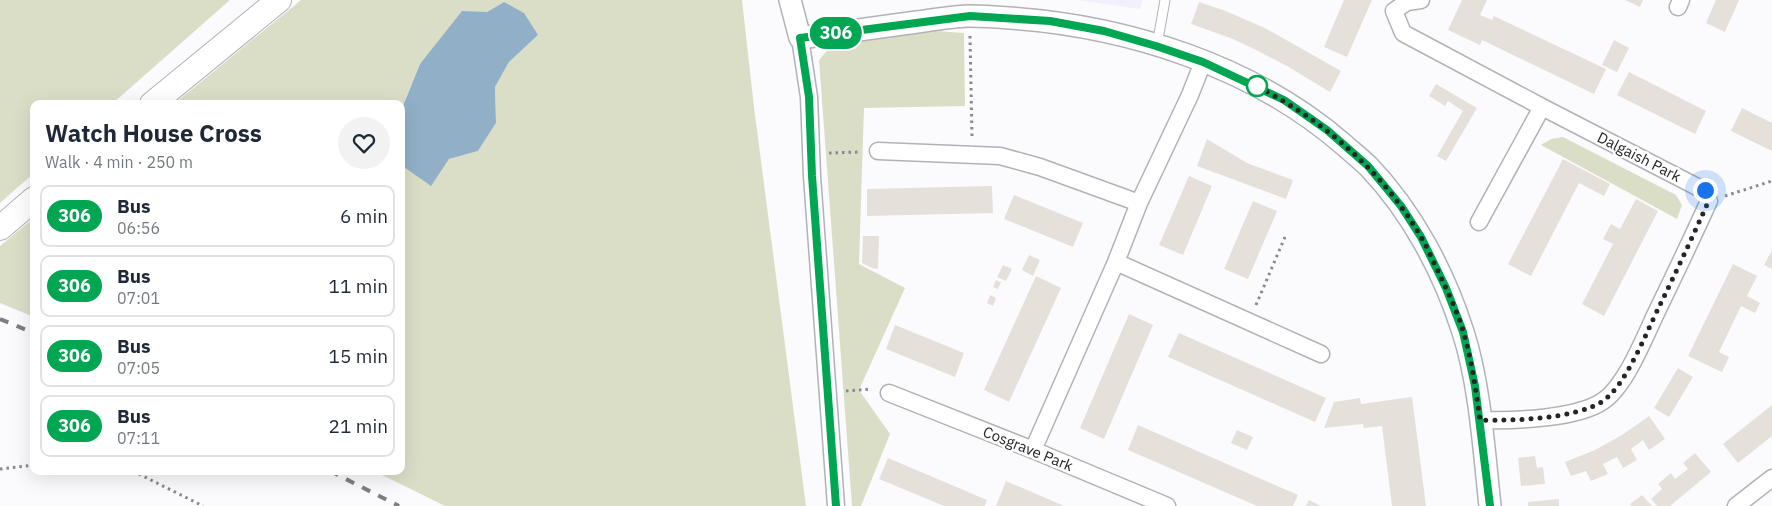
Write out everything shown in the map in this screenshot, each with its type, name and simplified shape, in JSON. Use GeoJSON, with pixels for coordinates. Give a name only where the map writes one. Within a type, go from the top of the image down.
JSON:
{"type":"FeatureCollection","features":[{"type":"Feature","properties":{"kind":"main road"},"geometry":{"type":"LineString","coordinates":[[157,100],[279,0]]}},
{"type":"Feature","properties":{"kind":"main road"},"geometry":{"type":"LineString","coordinates":[[0,228],[30,203]]}},
{"type":"Feature","properties":{"kind":"street"},"geometry":{"type":"LineString","coordinates":[[790,0],[800,38],[809,97],[811,154],[836,506]]}},
{"type":"Feature","properties":{"kind":"street","name":"Dalgaish Park"},"geometry":{"type":"LineString","coordinates":[[1421,0],[1407,2],[1394,11],[1403,33],[1542,107],[1705,190],[1709,200]]}},
{"type":"Feature","properties":{"kind":"street"},"geometry":{"type":"LineString","coordinates":[[800,38],[970,16],[1050,21],[1104,31],[1156,46],[1203,62],[1284,100],[1327,130],[1368,166],[1401,206],[1421,237],[1446,288],[1463,332],[1472,369],[1480,420],[1490,506]]}},
{"type":"Feature","properties":{"kind":"street"},"geometry":{"type":"LineString","coordinates":[[1033,450],[1116,262],[1139,203],[1190,95],[1203,62]]}},
{"type":"Feature","properties":{"kind":"street"},"geometry":{"type":"LineString","coordinates":[[1479,222],[1542,107]]}},
{"type":"Feature","properties":{"kind":"street"},"geometry":{"type":"LineString","coordinates":[[878,151],[1000,156],[1019,160],[1139,203]]}},
{"type":"Feature","properties":{"kind":"street"},"geometry":{"type":"LineString","coordinates":[[1480,420],[1500,420],[1570,413],[1588,409],[1603,401],[1621,380],[1636,354],[1709,200]]}},
{"type":"Feature","properties":{"kind":"street"},"geometry":{"type":"LineString","coordinates":[[1116,262],[1322,354]]}},
{"type":"Feature","properties":{"kind":"street","name":"Cosgrave Park"},"geometry":{"type":"LineString","coordinates":[[889,393],[1167,506]]}},
{"type":"Feature","properties":{"kind":"street"},"geometry":{"type":"LineString","coordinates":[[1736,506],[1772,478]]}},
{"type":"Feature","properties":{"kind":"lane"},"geometry":{"type":"LineString","coordinates":[[1156,46],[1165,0]]}},
{"type":"Feature","properties":{"kind":"path"},"geometry":{"type":"LineString","coordinates":[[970,16],[972,155]]}},
{"type":"Feature","properties":{"kind":"path"},"geometry":{"type":"LineString","coordinates":[[811,154],[878,151]]}},
{"type":"Feature","properties":{"kind":"path"},"geometry":{"type":"LineString","coordinates":[[1709,200],[1772,182]]}},
{"type":"Feature","properties":{"kind":"path"},"geometry":{"type":"LineString","coordinates":[[1249,322],[1285,237]]}},
{"type":"Feature","properties":{"kind":"path"},"geometry":{"type":"LineString","coordinates":[[828,393],[874,389],[889,393]]}},
{"type":"Feature","properties":{"kind":"path"},"geometry":{"type":"LineString","coordinates":[[0,469],[30,465]]}},
{"type":"Feature","properties":{"kind":"path"},"geometry":{"type":"LineString","coordinates":[[141,475],[204,506]]}},
{"type":"Feature","properties":{"kind":"shaded area"},"geometry":{"type":"Polygon","coordinates":[[[1076,0],[1143,0],[1140,9],[1076,0]]]}},
{"type":"Feature","properties":{"kind":"green space"},"geometry":{"type":"Polygon","coordinates":[[[0,0],[230,0],[117,100],[30,100],[30,177],[0,203],[0,0]]]}},
{"type":"Feature","properties":{"kind":"green space"},"geometry":{"type":"Polygon","coordinates":[[[301,0],[742,0],[754,107],[806,506],[445,506],[382,475],[405,475],[405,168],[431,185],[449,159],[478,151],[496,123],[495,87],[509,62],[538,35],[504,2],[487,12],[420,64],[405,101],[179,100],[301,0]]]}},
{"type":"Feature","properties":{"kind":"green space"},"geometry":{"type":"Polygon","coordinates":[[[924,30],[964,33],[965,106],[864,108],[859,264],[905,288],[859,390],[890,434],[861,506],[852,506],[819,60],[835,41],[924,30]]]}},
{"type":"Feature","properties":{"kind":"green space"},"geometry":{"type":"Polygon","coordinates":[[[1563,137],[1676,195],[1682,205],[1677,219],[1541,145],[1551,139],[1563,137]]]}},
{"type":"Feature","properties":{"kind":"green space"},"geometry":{"type":"Polygon","coordinates":[[[30,221],[30,315],[0,303],[0,246],[30,221]]]}},
{"type":"Feature","properties":{"kind":"water"},"geometry":{"type":"Polygon","coordinates":[[[504,2],[524,13],[538,35],[509,62],[495,87],[496,123],[478,151],[449,159],[431,186],[405,168],[405,101],[420,64],[462,11],[487,12],[504,2]]]}},
{"type":"Feature","properties":{"kind":"building"},"geometry":{"type":"Polygon","coordinates":[[[1344,0],[1372,0],[1347,57],[1324,47],[1344,0]]]}},
{"type":"Feature","properties":{"kind":"building"},"geometry":{"type":"Polygon","coordinates":[[[1462,0],[1487,0],[1480,15],[1492,20],[1494,16],[1606,69],[1594,94],[1482,40],[1480,45],[1448,30],[1462,0]]]}},
{"type":"Feature","properties":{"kind":"building"},"geometry":{"type":"Polygon","coordinates":[[[1625,0],[1643,0],[1640,7],[1625,0]]]}},
{"type":"Feature","properties":{"kind":"building"},"geometry":{"type":"Polygon","coordinates":[[[1716,0],[1739,0],[1725,32],[1706,23],[1716,0]]]}},
{"type":"Feature","properties":{"kind":"building"},"geometry":{"type":"Polygon","coordinates":[[[1199,2],[1265,28],[1341,71],[1330,92],[1254,49],[1233,39],[1191,24],[1199,2]]]}},
{"type":"Feature","properties":{"kind":"building"},"geometry":{"type":"Polygon","coordinates":[[[1614,40],[1629,48],[1617,72],[1602,65],[1614,40]]]}},
{"type":"Feature","properties":{"kind":"building"},"geometry":{"type":"Polygon","coordinates":[[[1629,72],[1706,111],[1695,134],[1617,95],[1629,72]]]}},
{"type":"Feature","properties":{"kind":"building"},"geometry":{"type":"Polygon","coordinates":[[[1436,84],[1477,108],[1446,161],[1437,156],[1463,111],[1448,101],[1445,106],[1429,96],[1436,84]]]}},
{"type":"Feature","properties":{"kind":"building"},"geometry":{"type":"Polygon","coordinates":[[[1742,108],[1772,123],[1772,151],[1731,131],[1742,108]]]}},
{"type":"Feature","properties":{"kind":"building"},"geometry":{"type":"Polygon","coordinates":[[[1207,139],[1247,163],[1293,180],[1286,199],[1197,166],[1207,139]]]}},
{"type":"Feature","properties":{"kind":"building"},"geometry":{"type":"Polygon","coordinates":[[[1563,159],[1610,184],[1604,196],[1579,183],[1531,276],[1508,264],[1563,159]]]}},
{"type":"Feature","properties":{"kind":"building"},"geometry":{"type":"Polygon","coordinates":[[[1189,176],[1212,186],[1183,255],[1159,245],[1189,176]]]}},
{"type":"Feature","properties":{"kind":"building"},"geometry":{"type":"Polygon","coordinates":[[[992,186],[993,213],[867,216],[867,189],[992,186]]]}},
{"type":"Feature","properties":{"kind":"building"},"geometry":{"type":"Polygon","coordinates":[[[1014,195],[1083,223],[1073,247],[1004,219],[1014,195]]]}},
{"type":"Feature","properties":{"kind":"building"},"geometry":{"type":"Polygon","coordinates":[[[1636,199],[1658,211],[1604,316],[1582,304],[1613,244],[1603,239],[1611,224],[1620,229],[1636,199]]]}},
{"type":"Feature","properties":{"kind":"building"},"geometry":{"type":"Polygon","coordinates":[[[1253,201],[1277,211],[1248,279],[1224,269],[1253,201]]]}},
{"type":"Feature","properties":{"kind":"building"},"geometry":{"type":"Polygon","coordinates":[[[863,236],[879,236],[878,269],[862,263],[863,236]]]}},
{"type":"Feature","properties":{"kind":"building"},"geometry":{"type":"Polygon","coordinates":[[[1772,250],[1772,269],[1764,265],[1772,250]]]}},
{"type":"Feature","properties":{"kind":"building"},"geometry":{"type":"Polygon","coordinates":[[[1029,255],[1040,260],[1033,276],[1022,270],[1029,255]]]}},
{"type":"Feature","properties":{"kind":"building"},"geometry":{"type":"Polygon","coordinates":[[[1733,264],[1757,276],[1747,296],[1760,303],[1755,313],[1741,306],[1719,352],[1729,357],[1722,372],[1688,356],[1733,264]]]}},
{"type":"Feature","properties":{"kind":"building"},"geometry":{"type":"Polygon","coordinates":[[[1003,265],[1012,269],[1006,281],[997,277],[1003,265]]]}},
{"type":"Feature","properties":{"kind":"building"},"geometry":{"type":"Polygon","coordinates":[[[1036,276],[1061,288],[1009,402],[984,390],[1036,276]]]}},
{"type":"Feature","properties":{"kind":"building"},"geometry":{"type":"Polygon","coordinates":[[[996,280],[1001,282],[998,289],[993,287],[996,280]]]}},
{"type":"Feature","properties":{"kind":"building"},"geometry":{"type":"Polygon","coordinates":[[[990,295],[996,298],[993,306],[987,303],[990,295]]]}},
{"type":"Feature","properties":{"kind":"building"},"geometry":{"type":"Polygon","coordinates":[[[1129,314],[1153,325],[1104,439],[1080,428],[1129,314]]]}},
{"type":"Feature","properties":{"kind":"building"},"geometry":{"type":"Polygon","coordinates":[[[895,325],[964,353],[955,377],[886,349],[895,325]]]}},
{"type":"Feature","properties":{"kind":"building"},"geometry":{"type":"Polygon","coordinates":[[[1179,333],[1326,398],[1315,422],[1168,357],[1179,333]]]}},
{"type":"Feature","properties":{"kind":"building"},"geometry":{"type":"Polygon","coordinates":[[[1678,368],[1693,377],[1669,417],[1654,408],[1678,368]]]}},
{"type":"Feature","properties":{"kind":"building"},"geometry":{"type":"Polygon","coordinates":[[[1412,397],[1426,506],[1392,506],[1382,426],[1364,428],[1363,424],[1324,428],[1334,402],[1360,398],[1361,404],[1412,397]]]}},
{"type":"Feature","properties":{"kind":"building"},"geometry":{"type":"Polygon","coordinates":[[[1772,405],[1772,436],[1738,463],[1723,444],[1772,405]]]}},
{"type":"Feature","properties":{"kind":"building"},"geometry":{"type":"Polygon","coordinates":[[[1649,416],[1665,439],[1649,450],[1643,440],[1631,449],[1637,460],[1623,468],[1617,457],[1603,464],[1608,474],[1591,481],[1586,471],[1571,476],[1565,462],[1595,450],[1622,435],[1649,416]]]}},
{"type":"Feature","properties":{"kind":"building"},"geometry":{"type":"Polygon","coordinates":[[[1138,425],[1298,495],[1293,506],[1257,506],[1128,450],[1138,425]]]}},
{"type":"Feature","properties":{"kind":"building"},"geometry":{"type":"Polygon","coordinates":[[[1237,430],[1253,437],[1247,450],[1231,443],[1237,430]]]}},
{"type":"Feature","properties":{"kind":"building"},"geometry":{"type":"Polygon","coordinates":[[[1695,453],[1711,472],[1670,506],[1657,506],[1651,499],[1662,489],[1658,484],[1671,473],[1675,479],[1688,469],[1683,463],[1695,453]]]}},
{"type":"Feature","properties":{"kind":"building"},"geometry":{"type":"Polygon","coordinates":[[[1535,456],[1537,468],[1543,467],[1545,484],[1521,486],[1518,458],[1535,456]]]}},
{"type":"Feature","properties":{"kind":"building"},"geometry":{"type":"Polygon","coordinates":[[[888,458],[987,500],[985,506],[944,506],[879,479],[888,458]]]}},
{"type":"Feature","properties":{"kind":"building"},"geometry":{"type":"Polygon","coordinates":[[[1006,481],[1055,502],[1064,506],[996,506],[1006,481]]]}},
{"type":"Feature","properties":{"kind":"building"},"geometry":{"type":"Polygon","coordinates":[[[1642,495],[1652,506],[1632,506],[1630,504],[1642,495]]]}},
{"type":"Feature","properties":{"kind":"building"},"geometry":{"type":"Polygon","coordinates":[[[1559,499],[1559,506],[1528,506],[1528,502],[1559,499]]]}},
{"type":"Feature","properties":{"kind":"building"},"geometry":{"type":"Polygon","coordinates":[[[1309,500],[1321,506],[1306,506],[1309,500]]]}},
{"type":"Feature","properties":{"kind":"railway"},"geometry":{"type":"LineString","coordinates":[[0,319],[30,331]]}},
{"type":"Feature","properties":{"kind":"railway"},"geometry":{"type":"LineString","coordinates":[[338,475],[399,506]]}},
{"type":"Feature","properties":{"kind":"bus line","name":"306"},"geometry":{"type":"LineString","coordinates":[[836,506],[812,176],[809,97],[800,38],[970,16],[1050,21],[1104,31],[1203,62],[1284,100],[1327,130],[1368,166],[1401,206],[1421,237],[1446,288],[1463,332],[1475,386],[1490,506]]}},
{"type":"Feature","properties":{"kind":"route"},"geometry":{"type":"LineString","coordinates":[[1257,86],[1254,85],[1284,100],[1327,130],[1368,166],[1401,206],[1421,237],[1446,288],[1463,332],[1472,369],[1480,420],[1528,418],[1570,413],[1588,409],[1603,401],[1613,391],[1636,354],[1709,200],[1705,190]]}}]}
